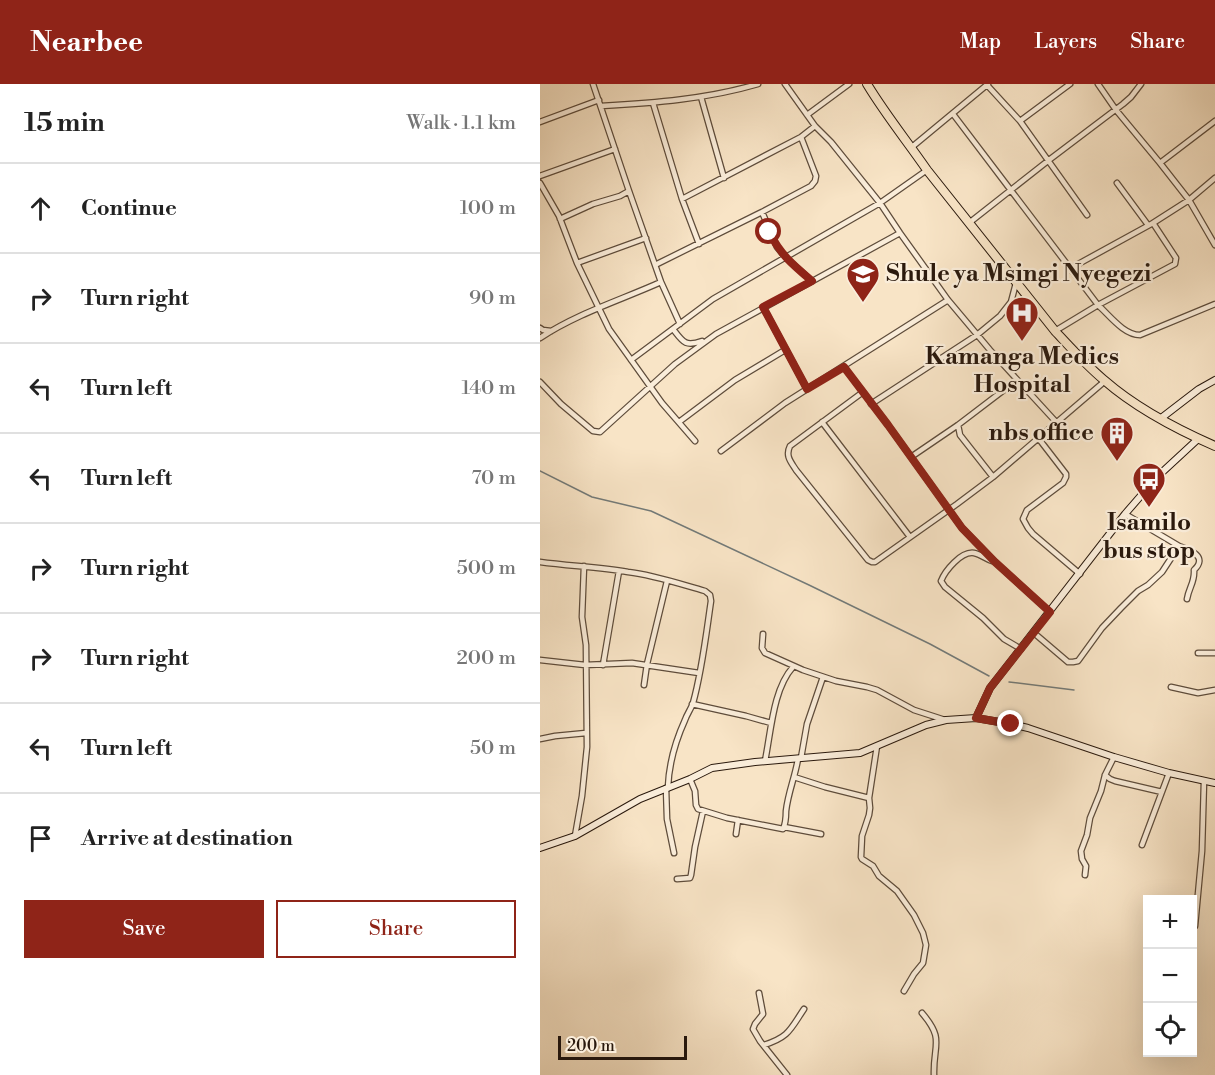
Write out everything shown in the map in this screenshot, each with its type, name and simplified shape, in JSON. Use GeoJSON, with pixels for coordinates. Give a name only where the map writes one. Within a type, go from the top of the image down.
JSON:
{"type":"FeatureCollection","features":[{"type":"Feature","properties":{"kind":"highway"},"geometry":{"type":"LineString","coordinates":[[867,84],[927,170],[1055,331],[1077,355],[1105,381],[1143,409],[1215,446]]}},
{"type":"Feature","properties":{"kind":"street"},"geometry":{"type":"LineString","coordinates":[[593,84],[655,265],[680,324]]}},
{"type":"Feature","properties":{"kind":"street"},"geometry":{"type":"LineString","coordinates":[[601,106],[701,97],[758,84]]}},
{"type":"Feature","properties":{"kind":"street"},"geometry":{"type":"LineString","coordinates":[[786,84],[815,126],[831,142],[880,203],[948,300],[1057,423]]}},
{"type":"Feature","properties":{"kind":"street"},"geometry":{"type":"LineString","coordinates":[[807,115],[849,84]]}},
{"type":"Feature","properties":{"kind":"street"},"geometry":{"type":"LineString","coordinates":[[1020,121],[1070,84]]}},
{"type":"Feature","properties":{"kind":"street"},"geometry":{"type":"LineString","coordinates":[[1098,84],[1116,110],[1189,200],[1215,246]]}},
{"type":"Feature","properties":{"kind":"street"},"geometry":{"type":"LineString","coordinates":[[969,223],[1116,110],[1131,97],[1141,84]]}},
{"type":"Feature","properties":{"kind":"street"},"geometry":{"type":"LineString","coordinates":[[912,147],[988,85],[1020,121],[1087,215]]}},
{"type":"Feature","properties":{"kind":"street"},"geometry":{"type":"LineString","coordinates":[[701,97],[724,178]]}},
{"type":"Feature","properties":{"kind":"street"},"geometry":{"type":"LineString","coordinates":[[540,122],[599,100]]}},
{"type":"Feature","properties":{"kind":"street"},"geometry":{"type":"LineString","coordinates":[[653,103],[682,199],[699,244]]}},
{"type":"Feature","properties":{"kind":"street"},"geometry":{"type":"LineString","coordinates":[[952,114],[1098,305],[1128,332],[1140,335],[1215,304]]}},
{"type":"Feature","properties":{"kind":"street"},"geometry":{"type":"LineString","coordinates":[[1160,162],[1215,121]]}},
{"type":"Feature","properties":{"kind":"street"},"geometry":{"type":"LineString","coordinates":[[682,199],[801,136],[815,126]]}},
{"type":"Feature","properties":{"kind":"street"},"geometry":{"type":"LineString","coordinates":[[655,265],[811,186],[816,176],[801,136]]}},
{"type":"Feature","properties":{"kind":"street"},"geometry":{"type":"LineString","coordinates":[[540,176],[615,149]]}},
{"type":"Feature","properties":{"kind":"street"},"geometry":{"type":"LineString","coordinates":[[631,360],[713,299],[880,203],[927,170]]}},
{"type":"Feature","properties":{"kind":"street"},"geometry":{"type":"LineString","coordinates":[[1071,268],[1151,224],[1189,200],[1215,178]]}},
{"type":"Feature","properties":{"kind":"street"},"geometry":{"type":"LineString","coordinates":[[540,183],[560,219],[577,263],[609,329],[674,418],[694,441]]}},
{"type":"Feature","properties":{"kind":"street"},"geometry":{"type":"LineString","coordinates":[[1055,331],[1175,264],[1176,258],[1117,183]]}},
{"type":"Feature","properties":{"kind":"street"},"geometry":{"type":"LineString","coordinates":[[560,219],[629,191]]}},
{"type":"Feature","properties":{"kind":"street"},"geometry":{"type":"LineString","coordinates":[[762,212],[777,247],[812,281]]}},
{"type":"Feature","properties":{"kind":"street"},"geometry":{"type":"LineString","coordinates":[[540,382],[561,404],[593,431],[600,432],[650,386],[706,340],[900,233]]}},
{"type":"Feature","properties":{"kind":"street"},"geometry":{"type":"LineString","coordinates":[[577,263],[646,238]]}},
{"type":"Feature","properties":{"kind":"street"},"geometry":{"type":"LineString","coordinates":[[871,404],[977,335],[1011,302],[1016,280]]}},
{"type":"Feature","properties":{"kind":"street"},"geometry":{"type":"LineString","coordinates":[[540,338],[598,307],[662,282]]}},
{"type":"Feature","properties":{"kind":"street"},"geometry":{"type":"LineString","coordinates":[[721,451],[785,403],[948,300]]}},
{"type":"Feature","properties":{"kind":"street"},"geometry":{"type":"LineString","coordinates":[[763,307],[807,389]]}},
{"type":"Feature","properties":{"kind":"street"},"geometry":{"type":"LineString","coordinates":[[540,328],[551,331]]}},
{"type":"Feature","properties":{"kind":"street"},"geometry":{"type":"LineString","coordinates":[[673,329],[686,344],[706,340]]}},
{"type":"Feature","properties":{"kind":"street"},"geometry":{"type":"LineString","coordinates":[[679,422],[735,380],[785,350]]}},
{"type":"Feature","properties":{"kind":"street"},"geometry":{"type":"LineString","coordinates":[[844,367],[962,528],[995,562],[1050,612]]}},
{"type":"Feature","properties":{"kind":"street"},"geometry":{"type":"LineString","coordinates":[[911,457],[1017,380]]}},
{"type":"Feature","properties":{"kind":"street"},"geometry":{"type":"LineString","coordinates":[[1160,419],[1199,389],[1215,380]]}},
{"type":"Feature","properties":{"kind":"street"},"geometry":{"type":"LineString","coordinates":[[862,393],[789,448],[788,457],[869,561],[875,561],[993,477],[1105,381]]}},
{"type":"Feature","properties":{"kind":"street"},"geometry":{"type":"LineString","coordinates":[[822,422],[910,537]]}},
{"type":"Feature","properties":{"kind":"street"},"geometry":{"type":"LineString","coordinates":[[958,425],[960,435],[993,477]]}},
{"type":"Feature","properties":{"kind":"street"},"geometry":{"type":"LineString","coordinates":[[1039,439],[1066,477],[1063,483],[1028,510],[1023,519],[1033,534],[1080,574]]}},
{"type":"Feature","properties":{"kind":"street"},"geometry":{"type":"LineString","coordinates":[[976,718],[990,688],[1125,514],[1158,476],[1198,439]]}},
{"type":"Feature","properties":{"kind":"street"},"geometry":{"type":"LineString","coordinates":[[1125,514],[1199,557],[1200,565],[1194,570],[1194,582],[1187,599]]}},
{"type":"Feature","properties":{"kind":"street"},"geometry":{"type":"LineString","coordinates":[[1034,633],[1068,662],[1078,661],[1102,628],[1138,591],[1162,572],[1179,546]]}},
{"type":"Feature","properties":{"kind":"street"},"geometry":{"type":"LineString","coordinates":[[995,562],[970,552],[958,558],[941,581],[1004,639],[1021,649]]}},
{"type":"Feature","properties":{"kind":"street"},"geometry":{"type":"LineString","coordinates":[[540,562],[631,572],[705,591],[710,595],[699,673],[692,704],[672,754],[667,788],[667,819],[674,854]]}},
{"type":"Feature","properties":{"kind":"street"},"geometry":{"type":"LineString","coordinates":[[575,836],[582,796],[586,747],[586,645],[582,617],[584,566]]}},
{"type":"Feature","properties":{"kind":"street"},"geometry":{"type":"LineString","coordinates":[[603,665],[619,571]]}},
{"type":"Feature","properties":{"kind":"street"},"geometry":{"type":"LineString","coordinates":[[644,685],[667,581]]}},
{"type":"Feature","properties":{"kind":"street"},"geometry":{"type":"LineString","coordinates":[[763,634],[762,648],[765,652],[794,667],[823,677],[877,690],[914,710],[946,720]]}},
{"type":"Feature","properties":{"kind":"street"},"geometry":{"type":"LineString","coordinates":[[1198,652],[1215,653]]}},
{"type":"Feature","properties":{"kind":"street"},"geometry":{"type":"LineString","coordinates":[[540,660],[585,665],[647,664],[699,673]]}},
{"type":"Feature","properties":{"kind":"street"},"geometry":{"type":"LineString","coordinates":[[765,761],[771,723],[785,679],[794,667]]}},
{"type":"Feature","properties":{"kind":"street"},"geometry":{"type":"LineString","coordinates":[[784,827],[788,796],[800,759],[807,724],[823,677]]}},
{"type":"Feature","properties":{"kind":"street"},"geometry":{"type":"LineString","coordinates":[[1171,687],[1198,693],[1215,690]]}},
{"type":"Feature","properties":{"kind":"street"},"geometry":{"type":"LineString","coordinates":[[692,704],[771,723]]}},
{"type":"Feature","properties":{"kind":"street"},"geometry":{"type":"LineString","coordinates":[[540,848],[575,836],[621,809],[690,780],[712,768],[860,753],[926,725],[946,720],[976,718],[1028,728],[1114,757],[1215,783]]}},
{"type":"Feature","properties":{"kind":"street"},"geometry":{"type":"LineString","coordinates":[[540,739],[586,733]]}},
{"type":"Feature","properties":{"kind":"street"},"geometry":{"type":"LineString","coordinates":[[877,746],[869,798],[870,808],[862,836],[861,858],[873,866],[879,876],[906,902],[925,940],[926,951],[923,963],[904,992]]}},
{"type":"Feature","properties":{"kind":"street"},"geometry":{"type":"LineString","coordinates":[[1085,875],[1086,866],[1081,851],[1105,775],[1114,757]]}},
{"type":"Feature","properties":{"kind":"street"},"geometry":{"type":"LineString","coordinates":[[1142,845],[1169,773]]}},
{"type":"Feature","properties":{"kind":"street"},"geometry":{"type":"LineString","coordinates":[[1105,775],[1116,781],[1162,792]]}},
{"type":"Feature","properties":{"kind":"street"},"geometry":{"type":"LineString","coordinates":[[794,777],[869,798]]}},
{"type":"Feature","properties":{"kind":"street"},"geometry":{"type":"LineString","coordinates":[[690,780],[695,791],[696,807],[703,811],[783,829],[784,827],[821,834]]}},
{"type":"Feature","properties":{"kind":"street"},"geometry":{"type":"LineString","coordinates":[[1197,905],[1202,851],[1204,782]]}},
{"type":"Feature","properties":{"kind":"street"},"geometry":{"type":"LineString","coordinates":[[677,879],[690,878],[703,811]]}},
{"type":"Feature","properties":{"kind":"street"},"geometry":{"type":"LineString","coordinates":[[736,834],[738,820]]}},
{"type":"Feature","properties":{"kind":"street"},"geometry":{"type":"LineString","coordinates":[[759,993],[763,1014],[753,1029],[787,1075]]}},
{"type":"Feature","properties":{"kind":"street"},"geometry":{"type":"LineString","coordinates":[[764,1045],[786,1035],[804,1009]]}},
{"type":"Feature","properties":{"kind":"street"},"geometry":{"type":"LineString","coordinates":[[922,1012],[932,1024],[935,1034],[937,1046],[934,1075]]}},
{"type":"Feature","properties":{"kind":"waterway"},"geometry":{"type":"LineString","coordinates":[[540,471],[592,497],[651,511],[930,644],[989,676]]}},
{"type":"Feature","properties":{"kind":"waterway"},"geometry":{"type":"LineString","coordinates":[[1009,682],[1074,690]]}},
{"type":"Feature","properties":{"kind":"place","name":"Shule ya Msingi Nyegezi"},"geometry":{"type":"Point","coordinates":[863,303]}},
{"type":"Feature","properties":{"kind":"place","name":"Kamanga Medics Hospital"},"geometry":{"type":"Point","coordinates":[1022,342]}},
{"type":"Feature","properties":{"kind":"place","name":"nbs office"},"geometry":{"type":"Point","coordinates":[1117,462]}},
{"type":"Feature","properties":{"kind":"place","name":"Isamilo bus stop"},"geometry":{"type":"Point","coordinates":[1149,508]}},
{"type":"Feature","properties":{"kind":"route"},"geometry":{"type":"LineString","coordinates":[[769,232],[785,257],[812,281],[763,307],[807,389],[844,367],[962,528],[995,562],[1050,612],[990,688],[976,718],[1011,724]]}}]}
